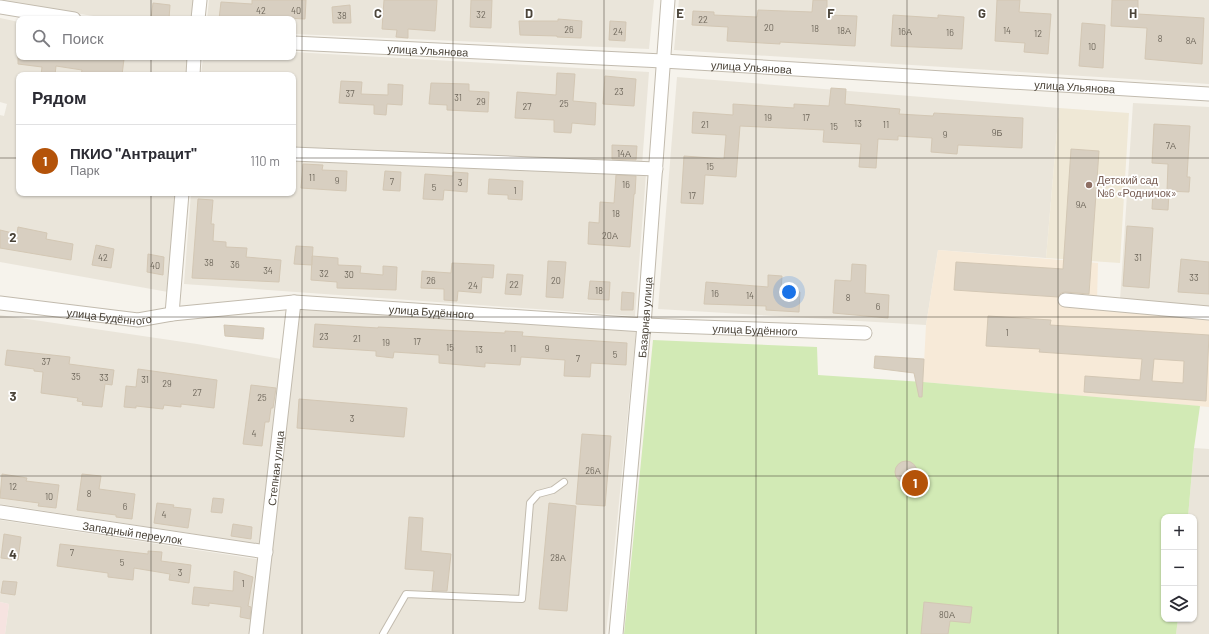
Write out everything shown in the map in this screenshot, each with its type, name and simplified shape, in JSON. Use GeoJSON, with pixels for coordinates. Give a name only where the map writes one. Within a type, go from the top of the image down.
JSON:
{"type":"FeatureCollection","features":[{"type":"Feature","properties":{"kind":"street"},"geometry":{"type":"LineString","coordinates":[[198,16],[200,0]]}},
{"type":"Feature","properties":{"kind":"street","name":"Базарная улица"},"geometry":{"type":"LineString","coordinates":[[616,634],[644,325],[668,0]]}},
{"type":"Feature","properties":{"kind":"street"},"geometry":{"type":"LineString","coordinates":[[0,7],[56,16]]}},
{"type":"Feature","properties":{"kind":"street","name":"улица Ульянова"},"geometry":{"type":"LineString","coordinates":[[296,43],[663,61],[1209,94]]}},
{"type":"Feature","properties":{"kind":"street"},"geometry":{"type":"LineString","coordinates":[[193,72],[194,60]]}},
{"type":"Feature","properties":{"kind":"street"},"geometry":{"type":"LineString","coordinates":[[296,154],[656,169]]}},
{"type":"Feature","properties":{"kind":"street"},"geometry":{"type":"LineString","coordinates":[[172,314],[182,196]]}},
{"type":"Feature","properties":{"kind":"street"},"geometry":{"type":"LineString","coordinates":[[1066,300],[1209,313]]}},
{"type":"Feature","properties":{"kind":"street","name":"улица Будённого"},"geometry":{"type":"LineString","coordinates":[[0,303],[138,320],[172,314],[294,302],[644,325],[865,333]]}},
{"type":"Feature","properties":{"kind":"street","name":"Степная улица"},"geometry":{"type":"LineString","coordinates":[[256,634],[294,302]]}},
{"type":"Feature","properties":{"kind":"street","name":"Западный переулок"},"geometry":{"type":"LineString","coordinates":[[0,512],[266,552]]}},
{"type":"Feature","properties":{"kind":"lane"},"geometry":{"type":"LineString","coordinates":[[383,634],[406,594],[522,599],[530,503],[538,494],[554,490],[564,482]]}},
{"type":"Feature","properties":{"kind":"shaded area"},"geometry":{"type":"Polygon","coordinates":[[[198,0],[196,16],[93,16],[0,1],[198,0]]]}},
{"type":"Feature","properties":{"kind":"shaded area"},"geometry":{"type":"Polygon","coordinates":[[[209,0],[654,0],[649,49],[296,34],[296,16],[207,16],[209,0]]]}},
{"type":"Feature","properties":{"kind":"shaded area"},"geometry":{"type":"Polygon","coordinates":[[[679,0],[1209,0],[1209,84],[674,50],[679,0]]]}},
{"type":"Feature","properties":{"kind":"shaded area"},"geometry":{"type":"Polygon","coordinates":[[[0,18],[16,21],[16,60],[187,60],[186,72],[16,72],[16,196],[176,196],[168,292],[0,262],[0,115],[4,116],[7,104],[0,102],[0,18]]]}},
{"type":"Feature","properties":{"kind":"shaded area"},"geometry":{"type":"Polygon","coordinates":[[[296,52],[649,72],[642,165],[296,147],[296,72],[201,72],[203,60],[296,60],[296,52]]]}},
{"type":"Feature","properties":{"kind":"shaded area"},"geometry":{"type":"Polygon","coordinates":[[[677,77],[1059,108],[1046,258],[938,250],[926,325],[658,309],[677,77]]]}},
{"type":"Feature","properties":{"kind":"shaded area"},"geometry":{"type":"Polygon","coordinates":[[[1133,103],[1209,107],[1209,307],[1120,300],[1133,103]]]}},
{"type":"Feature","properties":{"kind":"shaded area","name":"Детский сад №6 «Родничок»"},"geometry":{"type":"Polygon","coordinates":[[[1059,108],[1129,113],[1120,263],[1046,258],[1059,108]]]}},
{"type":"Feature","properties":{"kind":"shaded area"},"geometry":{"type":"Polygon","coordinates":[[[296,160],[646,174],[635,316],[184,284],[191,196],[296,196],[296,160]]]}},
{"type":"Feature","properties":{"kind":"shaded area"},"geometry":{"type":"Polygon","coordinates":[[[938,250],[1098,263],[1097,300],[1209,307],[1209,407],[923,382],[926,325],[938,250]]]}},
{"type":"Feature","properties":{"kind":"shaded area"},"geometry":{"type":"Polygon","coordinates":[[[298,309],[636,331],[606,634],[260,634],[298,309]]]}},
{"type":"Feature","properties":{"kind":"shaded area"},"geometry":{"type":"Polygon","coordinates":[[[0,315],[197,344],[281,359],[259,544],[0,504],[0,315]]]}},
{"type":"Feature","properties":{"kind":"shaded area"},"geometry":{"type":"Polygon","coordinates":[[[1194,448],[1209,449],[1209,634],[1176,634],[1178,622],[1197,622],[1197,514],[1188,514],[1194,448]]]}},
{"type":"Feature","properties":{"kind":"shaded area"},"geometry":{"type":"Polygon","coordinates":[[[0,520],[262,560],[252,634],[5,634],[9,604],[0,602],[0,520]]]}},
{"type":"Feature","properties":{"kind":"shaded area"},"geometry":{"type":"Polygon","coordinates":[[[0,602],[9,604],[5,634],[0,634],[0,602]]]}},
{"type":"Feature","properties":{"kind":"green space"},"geometry":{"type":"Polygon","coordinates":[[[653,340],[817,347],[818,375],[923,382],[1200,406],[1194,448],[1188,514],[1161,514],[1161,622],[1178,622],[1176,634],[624,634],[653,340]]]}},
{"type":"Feature","properties":{"kind":"building"},"geometry":{"type":"Polygon","coordinates":[[[252,0],[306,0],[305,19],[296,19],[296,16],[219,16],[221,2],[252,4],[252,0]]]}},
{"type":"Feature","properties":{"kind":"building"},"geometry":{"type":"Polygon","coordinates":[[[384,0],[437,0],[435,31],[408,29],[408,38],[396,37],[397,30],[382,29],[384,0]]]}},
{"type":"Feature","properties":{"kind":"building"},"geometry":{"type":"Polygon","coordinates":[[[471,0],[492,0],[491,28],[470,27],[471,0]]]}},
{"type":"Feature","properties":{"kind":"building"},"geometry":{"type":"Polygon","coordinates":[[[813,0],[827,0],[827,13],[830,15],[857,16],[855,46],[727,41],[728,27],[692,25],[693,11],[714,12],[714,15],[757,17],[758,10],[812,12],[813,0]]]}},
{"type":"Feature","properties":{"kind":"building"},"geometry":{"type":"Polygon","coordinates":[[[997,0],[1020,0],[1019,12],[1051,14],[1048,54],[1024,52],[1025,43],[995,41],[997,0]]]}},
{"type":"Feature","properties":{"kind":"building"},"geometry":{"type":"Polygon","coordinates":[[[1112,0],[1138,0],[1138,14],[1204,18],[1202,64],[1145,59],[1147,28],[1111,26],[1112,0]]]}},
{"type":"Feature","properties":{"kind":"building"},"geometry":{"type":"Polygon","coordinates":[[[153,3],[170,5],[169,16],[151,16],[153,3]]]}},
{"type":"Feature","properties":{"kind":"building"},"geometry":{"type":"Polygon","coordinates":[[[350,5],[351,23],[333,23],[332,7],[350,5]]]}},
{"type":"Feature","properties":{"kind":"building"},"geometry":{"type":"Polygon","coordinates":[[[893,15],[938,18],[938,15],[964,17],[962,49],[891,46],[893,15]]]}},
{"type":"Feature","properties":{"kind":"building"},"geometry":{"type":"Polygon","coordinates":[[[558,19],[582,21],[581,38],[520,35],[519,21],[558,21],[558,19]]]}},
{"type":"Feature","properties":{"kind":"building"},"geometry":{"type":"Polygon","coordinates":[[[610,21],[626,22],[625,41],[609,40],[610,21]]]}},
{"type":"Feature","properties":{"kind":"building"},"geometry":{"type":"Polygon","coordinates":[[[1082,23],[1105,25],[1103,68],[1079,66],[1082,23]]]}},
{"type":"Feature","properties":{"kind":"building"},"geometry":{"type":"Polygon","coordinates":[[[18,60],[124,60],[122,72],[82,72],[82,70],[56,66],[55,72],[41,72],[42,67],[18,64],[18,60]]]}},
{"type":"Feature","properties":{"kind":"building"},"geometry":{"type":"Polygon","coordinates":[[[557,73],[575,74],[573,101],[596,103],[595,125],[572,123],[571,133],[554,132],[554,120],[515,118],[517,92],[556,95],[557,73]]]}},
{"type":"Feature","properties":{"kind":"building"},"geometry":{"type":"Polygon","coordinates":[[[605,76],[636,79],[634,106],[603,104],[605,76]]]}},
{"type":"Feature","properties":{"kind":"building"},"geometry":{"type":"Polygon","coordinates":[[[341,81],[362,82],[361,94],[388,95],[388,84],[403,85],[402,105],[387,104],[386,115],[374,114],[374,105],[339,103],[341,81]]]}},
{"type":"Feature","properties":{"kind":"building"},"geometry":{"type":"Polygon","coordinates":[[[431,83],[469,84],[469,91],[489,92],[488,112],[447,110],[447,105],[429,104],[431,83]]]}},
{"type":"Feature","properties":{"kind":"building"},"geometry":{"type":"Polygon","coordinates":[[[831,88],[846,89],[845,104],[900,109],[899,114],[933,116],[934,113],[1023,118],[1022,148],[958,145],[957,154],[931,152],[932,138],[898,136],[898,140],[878,139],[876,168],[859,167],[861,144],[823,142],[824,130],[740,126],[736,177],[705,175],[703,204],[681,203],[684,156],[724,159],[726,135],[692,133],[693,112],[733,115],[733,104],[794,108],[794,104],[829,106],[831,88]]]}},
{"type":"Feature","properties":{"kind":"building"},"geometry":{"type":"Polygon","coordinates":[[[1154,124],[1190,126],[1187,177],[1190,177],[1189,192],[1167,191],[1168,164],[1152,163],[1154,124]]]}},
{"type":"Feature","properties":{"kind":"building"},"geometry":{"type":"Polygon","coordinates":[[[612,145],[637,146],[636,160],[612,159],[612,145]]]}},
{"type":"Feature","properties":{"kind":"building"},"geometry":{"type":"Polygon","coordinates":[[[1071,149],[1099,151],[1089,294],[1065,292],[1061,293],[1058,297],[954,290],[956,262],[1063,269],[1071,149]]]}},
{"type":"Feature","properties":{"kind":"building"},"geometry":{"type":"Polygon","coordinates":[[[303,164],[323,165],[322,170],[347,171],[346,191],[301,188],[303,164]]]}},
{"type":"Feature","properties":{"kind":"building"},"geometry":{"type":"Polygon","coordinates":[[[385,171],[401,172],[400,191],[383,190],[385,171]]]}},
{"type":"Feature","properties":{"kind":"building"},"geometry":{"type":"Polygon","coordinates":[[[453,172],[468,173],[467,192],[444,190],[443,200],[423,199],[425,174],[453,176],[453,172]]]}},
{"type":"Feature","properties":{"kind":"building"},"geometry":{"type":"Polygon","coordinates":[[[616,175],[636,176],[630,247],[588,244],[589,222],[599,223],[600,202],[614,203],[616,175]]]}},
{"type":"Feature","properties":{"kind":"building"},"geometry":{"type":"Polygon","coordinates":[[[489,179],[523,181],[522,200],[508,199],[508,195],[488,194],[489,179]]]}},
{"type":"Feature","properties":{"kind":"building"},"geometry":{"type":"Polygon","coordinates":[[[1153,191],[1169,192],[1168,210],[1152,209],[1153,191]]]}},
{"type":"Feature","properties":{"kind":"building"},"geometry":{"type":"Polygon","coordinates":[[[198,199],[213,200],[211,224],[214,224],[213,241],[226,242],[226,247],[247,248],[246,257],[281,260],[279,282],[192,278],[198,199]]]}},
{"type":"Feature","properties":{"kind":"building"},"geometry":{"type":"Polygon","coordinates":[[[1127,226],[1153,228],[1149,288],[1123,286],[1127,226]]]}},
{"type":"Feature","properties":{"kind":"building"},"geometry":{"type":"Polygon","coordinates":[[[18,227],[47,233],[46,239],[73,244],[71,260],[0,248],[0,230],[17,234],[18,227]]]}},
{"type":"Feature","properties":{"kind":"building"},"geometry":{"type":"Polygon","coordinates":[[[96,245],[114,249],[111,268],[92,265],[96,245]]]}},
{"type":"Feature","properties":{"kind":"building"},"geometry":{"type":"Polygon","coordinates":[[[296,246],[313,247],[312,265],[294,264],[296,246]]]}},
{"type":"Feature","properties":{"kind":"building"},"geometry":{"type":"Polygon","coordinates":[[[148,254],[164,257],[163,275],[147,272],[148,254]]]}},
{"type":"Feature","properties":{"kind":"building"},"geometry":{"type":"Polygon","coordinates":[[[312,256],[338,258],[338,265],[361,266],[360,273],[383,275],[383,266],[397,267],[396,290],[337,288],[337,282],[311,280],[312,256]]]}},
{"type":"Feature","properties":{"kind":"building"},"geometry":{"type":"Polygon","coordinates":[[[1181,259],[1209,262],[1209,294],[1178,292],[1181,259]]]}},
{"type":"Feature","properties":{"kind":"building"},"geometry":{"type":"Polygon","coordinates":[[[548,261],[566,262],[563,298],[546,297],[548,261]]]}},
{"type":"Feature","properties":{"kind":"building"},"geometry":{"type":"Polygon","coordinates":[[[452,263],[494,265],[493,278],[482,277],[481,293],[458,291],[457,301],[444,300],[444,289],[421,288],[422,271],[451,273],[452,263]]]}},
{"type":"Feature","properties":{"kind":"building"},"geometry":{"type":"Polygon","coordinates":[[[852,264],[866,265],[865,293],[889,295],[888,318],[833,313],[835,280],[851,281],[852,264]]]}},
{"type":"Feature","properties":{"kind":"building"},"geometry":{"type":"Polygon","coordinates":[[[507,274],[523,275],[521,295],[505,294],[507,274]]]}},
{"type":"Feature","properties":{"kind":"building"},"geometry":{"type":"Polygon","coordinates":[[[768,275],[782,276],[781,291],[800,292],[799,312],[766,310],[766,306],[704,304],[706,282],[768,287],[768,275]]]}},
{"type":"Feature","properties":{"kind":"building"},"geometry":{"type":"Polygon","coordinates":[[[590,281],[610,282],[609,300],[588,299],[590,281]]]}},
{"type":"Feature","properties":{"kind":"building"},"geometry":{"type":"Polygon","coordinates":[[[622,292],[634,293],[633,310],[621,310],[622,292]]]}},
{"type":"Feature","properties":{"kind":"building"},"geometry":{"type":"Polygon","coordinates":[[[988,316],[1051,320],[1050,325],[1209,335],[1206,401],[1084,392],[1085,376],[1140,380],[1142,359],[1039,352],[1040,349],[986,346],[988,316]],[[1154,359],[1152,381],[1183,383],[1184,361],[1154,359]]]}},
{"type":"Feature","properties":{"kind":"building"},"geometry":{"type":"Polygon","coordinates":[[[315,324],[505,333],[505,331],[523,332],[522,336],[627,343],[626,365],[591,363],[590,377],[564,376],[565,360],[521,357],[520,365],[485,363],[485,367],[439,363],[439,355],[394,352],[393,358],[376,356],[376,351],[313,347],[315,324]]]}},
{"type":"Feature","properties":{"kind":"building"},"geometry":{"type":"Polygon","coordinates":[[[224,325],[264,328],[263,339],[225,336],[224,325]]]}},
{"type":"Feature","properties":{"kind":"building"},"geometry":{"type":"Polygon","coordinates":[[[7,350],[70,357],[69,364],[114,370],[112,385],[105,384],[102,407],[82,405],[83,402],[77,401],[78,398],[41,393],[43,372],[34,371],[34,369],[5,365],[7,350]]]}},
{"type":"Feature","properties":{"kind":"building"},"geometry":{"type":"Polygon","coordinates":[[[875,356],[924,359],[922,397],[919,397],[914,373],[874,368],[875,356]]]}},
{"type":"Feature","properties":{"kind":"building"},"geometry":{"type":"Polygon","coordinates":[[[138,369],[217,380],[214,408],[181,404],[181,407],[164,405],[163,409],[136,406],[136,408],[124,407],[126,386],[136,387],[138,369]]]}},
{"type":"Feature","properties":{"kind":"building"},"geometry":{"type":"Polygon","coordinates":[[[251,385],[276,388],[269,422],[265,422],[262,446],[243,444],[251,385]]]}},
{"type":"Feature","properties":{"kind":"building"},"geometry":{"type":"Polygon","coordinates":[[[299,399],[407,408],[404,437],[297,428],[299,399]]]}},
{"type":"Feature","properties":{"kind":"building"},"geometry":{"type":"Polygon","coordinates":[[[582,434],[611,436],[605,506],[576,504],[582,434]]]}},
{"type":"Feature","properties":{"kind":"building"},"geometry":{"type":"Polygon","coordinates":[[[906,461],[914,464],[917,472],[914,480],[906,483],[898,480],[895,472],[898,464],[906,461]]]}},
{"type":"Feature","properties":{"kind":"building"},"geometry":{"type":"Polygon","coordinates":[[[2,474],[27,478],[26,481],[59,485],[56,508],[38,506],[39,503],[0,498],[2,474]]]}},
{"type":"Feature","properties":{"kind":"building"},"geometry":{"type":"Polygon","coordinates":[[[82,474],[101,476],[99,489],[135,494],[132,519],[116,517],[116,515],[77,510],[82,474]]]}},
{"type":"Feature","properties":{"kind":"building"},"geometry":{"type":"Polygon","coordinates":[[[213,498],[224,499],[222,513],[211,512],[213,498]]]}},
{"type":"Feature","properties":{"kind":"building"},"geometry":{"type":"Polygon","coordinates":[[[157,503],[191,509],[188,528],[154,523],[157,503]]]}},
{"type":"Feature","properties":{"kind":"building"},"geometry":{"type":"Polygon","coordinates":[[[549,503],[576,506],[567,611],[539,609],[549,503]]]}},
{"type":"Feature","properties":{"kind":"building"},"geometry":{"type":"Polygon","coordinates":[[[409,517],[423,518],[421,551],[451,554],[447,591],[432,591],[434,571],[405,569],[409,517]]]}},
{"type":"Feature","properties":{"kind":"building"},"geometry":{"type":"Polygon","coordinates":[[[233,524],[252,527],[251,539],[231,536],[233,524]]]}},
{"type":"Feature","properties":{"kind":"building"},"geometry":{"type":"Polygon","coordinates":[[[4,534],[21,537],[18,560],[1,558],[4,534]]]}},
{"type":"Feature","properties":{"kind":"building"},"geometry":{"type":"Polygon","coordinates":[[[60,544],[148,554],[148,551],[162,552],[161,561],[191,565],[189,583],[169,580],[170,574],[134,568],[133,580],[108,577],[108,573],[57,566],[60,544]]]}},
{"type":"Feature","properties":{"kind":"building"},"geometry":{"type":"Polygon","coordinates":[[[234,571],[253,577],[248,606],[251,607],[250,619],[240,617],[241,607],[209,603],[209,606],[192,604],[194,587],[233,591],[234,571]]]}},
{"type":"Feature","properties":{"kind":"building"},"geometry":{"type":"Polygon","coordinates":[[[3,581],[17,582],[15,595],[1,593],[3,581]]]}},
{"type":"Feature","properties":{"kind":"building"},"geometry":{"type":"Polygon","coordinates":[[[924,602],[972,607],[970,623],[950,621],[948,634],[921,634],[924,602]]]}},
{"type":"Feature","properties":{"kind":"place","name":"Детский сад №6 «Родничок»"},"geometry":{"type":"Point","coordinates":[1089,185]}},
{"type":"Feature","properties":{"kind":"place","name":"ПКИО \"Антрацит\""},"geometry":{"type":"Point","coordinates":[915,483]}}]}
